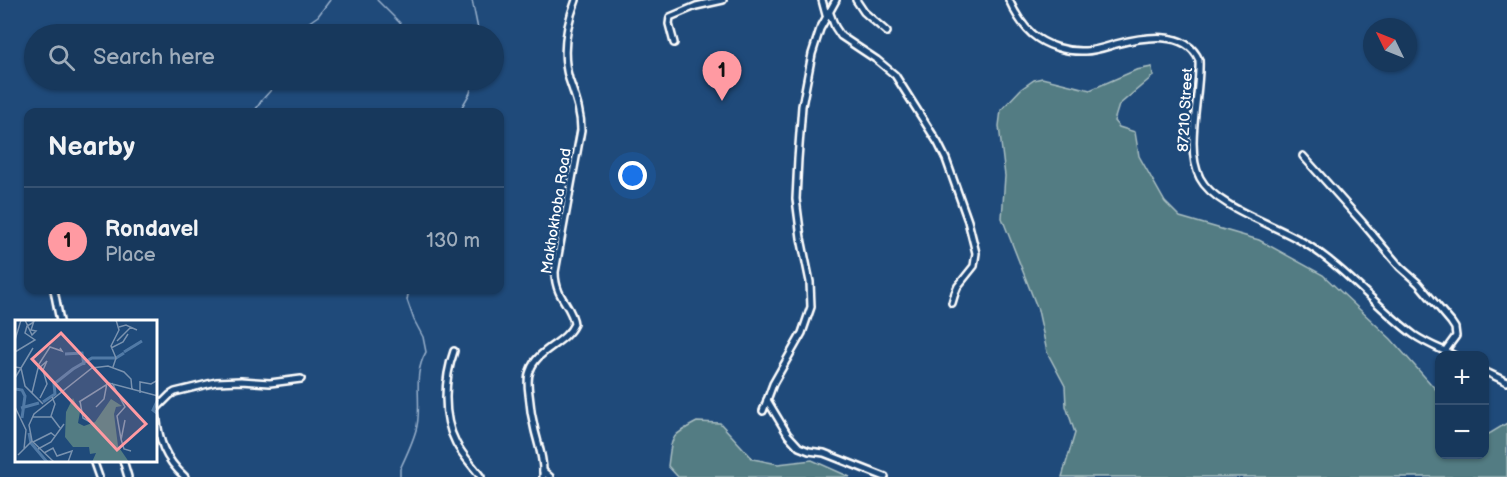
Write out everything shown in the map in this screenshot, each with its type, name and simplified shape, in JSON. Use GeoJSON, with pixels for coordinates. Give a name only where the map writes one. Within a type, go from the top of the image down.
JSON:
{"type":"FeatureCollection","features":[{"type":"Feature","properties":{"kind":"street","name":"Makhokhoba Road"},"geometry":{"type":"LineString","coordinates":[[543,474],[543,462],[535,433],[528,382],[529,372],[534,363],[568,333],[574,324],[572,315],[558,290],[555,272],[581,130],[579,109],[565,58],[566,34],[576,0]]}},
{"type":"Feature","properties":{"kind":"street"},"geometry":{"type":"LineString","coordinates":[[674,43],[669,24],[670,16],[696,6],[723,0]]}},
{"type":"Feature","properties":{"kind":"street"},"geometry":{"type":"LineString","coordinates":[[822,0],[842,36],[895,75],[946,159],[968,221],[976,253],[974,266],[958,286],[952,303]]}},
{"type":"Feature","properties":{"kind":"street"},"geometry":{"type":"LineString","coordinates":[[763,411],[773,384],[802,333],[811,307],[810,282],[796,199],[802,106],[806,80],[820,29],[836,0]]}},
{"type":"Feature","properties":{"kind":"street"},"geometry":{"type":"LineString","coordinates":[[856,0],[864,12],[887,32]]}},
{"type":"Feature","properties":{"kind":"street","name":"87210 Street"},"geometry":{"type":"LineString","coordinates":[[1009,0],[1030,33],[1042,41],[1064,49],[1084,51],[1147,39],[1178,40],[1188,45],[1194,50],[1199,60],[1194,160],[1198,176],[1206,187],[1234,207],[1302,241],[1348,275],[1414,335],[1446,351]]}},
{"type":"Feature","properties":{"kind":"street"},"geometry":{"type":"LineString","coordinates":[[1303,156],[1451,322],[1456,336],[1446,351]]}},
{"type":"Feature","properties":{"kind":"street"},"geometry":{"type":"LineString","coordinates":[[55,294],[60,320]]}},
{"type":"Feature","properties":{"kind":"street"},"geometry":{"type":"LineString","coordinates":[[454,351],[450,362],[447,389],[447,415],[455,443],[481,477]]}},
{"type":"Feature","properties":{"kind":"street"},"geometry":{"type":"LineString","coordinates":[[1489,373],[1507,382]]}},
{"type":"Feature","properties":{"kind":"street"},"geometry":{"type":"LineString","coordinates":[[158,410],[175,392],[216,382],[270,383],[302,379]]}},
{"type":"Feature","properties":{"kind":"street"},"geometry":{"type":"LineString","coordinates":[[768,400],[788,435],[799,447],[824,453],[885,477]]}},
{"type":"Feature","properties":{"kind":"street"},"geometry":{"type":"LineString","coordinates":[[158,432],[164,451],[185,477]]}},
{"type":"Feature","properties":{"kind":"street"},"geometry":{"type":"LineString","coordinates":[[94,462],[99,477]]}},
{"type":"Feature","properties":{"kind":"street"},"geometry":{"type":"LineString","coordinates":[[124,462],[128,477]]}},
{"type":"Feature","properties":{"kind":"street"},"geometry":{"type":"LineString","coordinates":[[543,474],[550,477]]}},
{"type":"Feature","properties":{"kind":"green space"},"geometry":{"type":"Polygon","coordinates":[[[1152,67],[1153,76],[1119,105],[1114,121],[1119,127],[1135,132],[1139,156],[1165,202],[1180,217],[1259,240],[1323,275],[1391,339],[1435,388],[1435,459],[1489,459],[1489,434],[1507,423],[1507,477],[1062,477],[1075,433],[1066,406],[1065,386],[1047,352],[1038,310],[1002,218],[1005,176],[999,126],[1001,110],[1021,89],[1034,80],[1042,78],[1090,90],[1136,70],[1152,67]]]}},
{"type":"Feature","properties":{"kind":"green space"},"geometry":{"type":"Polygon","coordinates":[[[697,422],[720,423],[753,459],[778,464],[812,460],[850,477],[678,477],[668,466],[672,443],[677,434],[697,422]]]}},
{"type":"Feature","properties":{"kind":"waterway"},"geometry":{"type":"LineString","coordinates":[[306,24],[318,16],[330,0]]}},
{"type":"Feature","properties":{"kind":"waterway"},"geometry":{"type":"LineString","coordinates":[[377,0],[401,24]]}},
{"type":"Feature","properties":{"kind":"waterway"},"geometry":{"type":"LineString","coordinates":[[472,0],[477,24]]}},
{"type":"Feature","properties":{"kind":"waterway"},"geometry":{"type":"LineString","coordinates":[[257,108],[271,90]]}},
{"type":"Feature","properties":{"kind":"waterway"},"geometry":{"type":"LineString","coordinates":[[461,108],[471,90]]}},
{"type":"Feature","properties":{"kind":"waterway"},"geometry":{"type":"LineString","coordinates":[[400,477],[400,469],[417,426],[419,370],[426,352],[423,337],[407,300],[408,294]]}},
{"type":"Feature","properties":{"kind":"place","name":"Rondavel"},"geometry":{"type":"Point","coordinates":[722,101]}}]}
